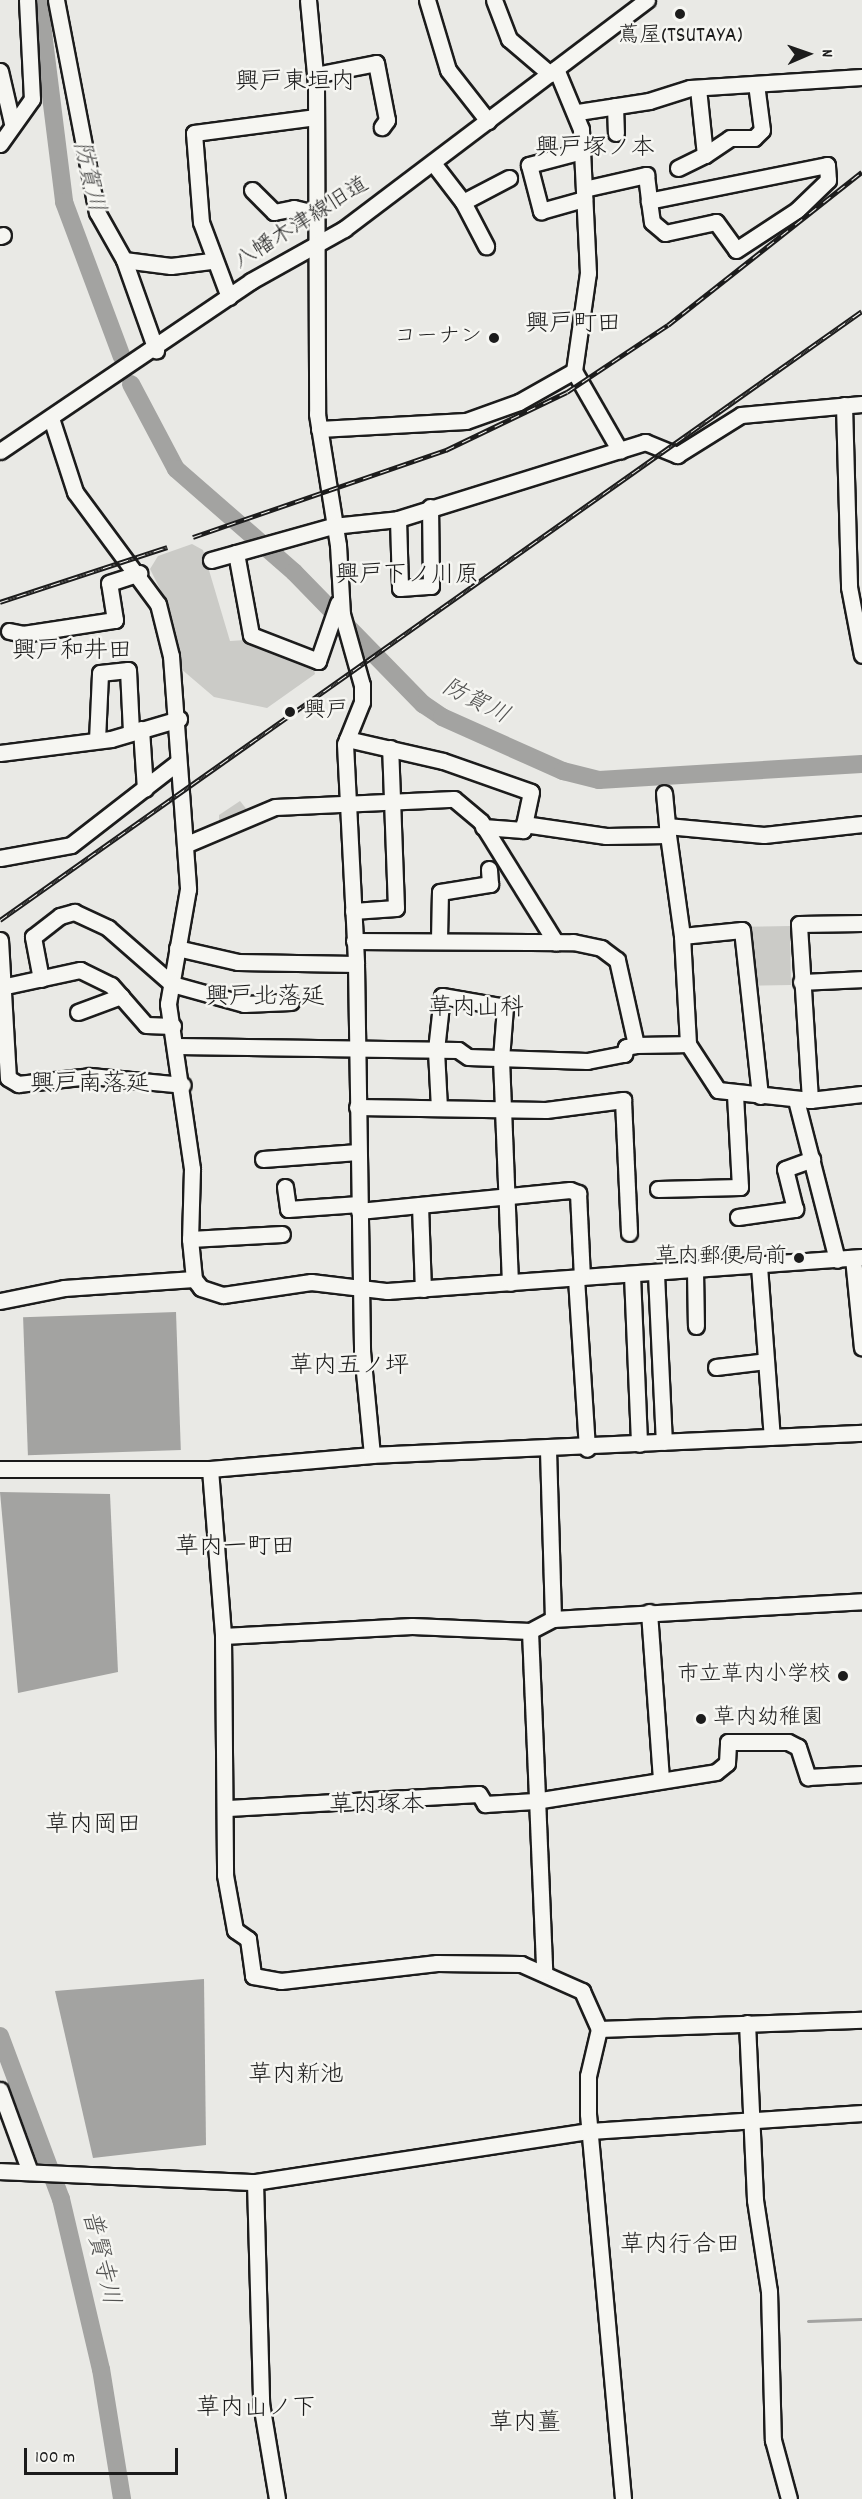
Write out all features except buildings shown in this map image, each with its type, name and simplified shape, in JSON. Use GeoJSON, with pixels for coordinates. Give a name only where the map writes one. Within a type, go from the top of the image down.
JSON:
{"type":"FeatureCollection","features":[{"type":"Feature","properties":{"kind":"street"},"geometry":{"type":"LineString","coordinates":[[0,144],[12,123],[32,99],[27,0]]}},
{"type":"Feature","properties":{"kind":"street"},"geometry":{"type":"LineString","coordinates":[[56,0],[97,212],[124,260],[156,350]]}},
{"type":"Feature","properties":{"kind":"street"},"geometry":{"type":"LineString","coordinates":[[308,0],[315,75],[313,247],[319,429],[345,634],[362,685],[362,702],[347,739],[356,964],[361,1288],[372,1455]]}},
{"type":"Feature","properties":{"kind":"street"},"geometry":{"type":"LineString","coordinates":[[427,0],[448,70],[488,121]]}},
{"type":"Feature","properties":{"kind":"street"},"geometry":{"type":"LineString","coordinates":[[494,0],[509,39],[553,72],[578,112],[588,273],[574,371],[620,451]]}},
{"type":"Feature","properties":{"kind":"street","name":"八幡木津線旧道"},"geometry":{"type":"LineString","coordinates":[[0,451],[156,350],[229,297],[313,247],[433,163],[553,72],[627,6],[647,0]]}},
{"type":"Feature","properties":{"kind":"street"},"geometry":{"type":"LineString","coordinates":[[315,75],[376,63],[387,120],[382,127]]}},
{"type":"Feature","properties":{"kind":"street"},"geometry":{"type":"LineString","coordinates":[[0,71],[12,123]]}},
{"type":"Feature","properties":{"kind":"street"},"geometry":{"type":"LineString","coordinates":[[578,112],[698,87],[862,77]]}},
{"type":"Feature","properties":{"kind":"street"},"geometry":{"type":"LineString","coordinates":[[678,168],[705,156],[730,138],[754,138],[762,130],[756,84]]}},
{"type":"Feature","properties":{"kind":"street"},"geometry":{"type":"LineString","coordinates":[[698,87],[705,156]]}},
{"type":"Feature","properties":{"kind":"street"},"geometry":{"type":"LineString","coordinates":[[615,106],[616,134]]}},
{"type":"Feature","properties":{"kind":"street"},"geometry":{"type":"LineString","coordinates":[[229,297],[211,261],[201,222],[194,133],[316,117]]}},
{"type":"Feature","properties":{"kind":"street"},"geometry":{"type":"LineString","coordinates":[[582,151],[529,165],[541,211],[584,194],[646,175],[649,201],[652,222],[665,233],[716,222],[736,250],[796,210],[828,180],[827,165],[649,201]]}},
{"type":"Feature","properties":{"kind":"street"},"geometry":{"type":"LineString","coordinates":[[433,163],[462,202],[486,246]]}},
{"type":"Feature","properties":{"kind":"street"},"geometry":{"type":"LineString","coordinates":[[462,202],[509,177]]}},
{"type":"Feature","properties":{"kind":"street"},"geometry":{"type":"LineString","coordinates":[[252,190],[274,212],[294,208],[314,213]]}},
{"type":"Feature","properties":{"kind":"street"},"geometry":{"type":"LineString","coordinates":[[124,260],[193,267],[211,261]]}},
{"type":"Feature","properties":{"kind":"street"},"geometry":{"type":"LineString","coordinates":[[319,429],[456,423],[519,402],[574,371]]}},
{"type":"Feature","properties":{"kind":"street"},"geometry":{"type":"LineString","coordinates":[[211,560],[333,526],[398,519],[430,507],[645,442],[677,455],[741,416],[862,404]]}},
{"type":"Feature","properties":{"kind":"street"},"geometry":{"type":"LineString","coordinates":[[844,405],[849,586],[862,655]]}},
{"type":"Feature","properties":{"kind":"street"},"geometry":{"type":"LineString","coordinates":[[51,418],[75,492],[139,573],[158,604],[179,719],[178,762],[187,844],[188,889],[171,984],[173,1026],[183,1085],[192,1169],[190,1239],[194,1279],[211,1294],[267,1292],[310,1282],[361,1288],[423,1289],[858,1258],[862,1348]]}},
{"type":"Feature","properties":{"kind":"street"},"geometry":{"type":"LineString","coordinates":[[398,519],[400,588],[431,586],[430,507]]}},
{"type":"Feature","properties":{"kind":"street"},"geometry":{"type":"LineString","coordinates":[[236,553],[251,635],[318,661],[341,597]]}},
{"type":"Feature","properties":{"kind":"street"},"geometry":{"type":"LineString","coordinates":[[9,631],[23,634],[115,620],[109,583],[139,573]]}},
{"type":"Feature","properties":{"kind":"street"},"geometry":{"type":"LineString","coordinates":[[97,740],[100,673],[128,670],[145,789]]}},
{"type":"Feature","properties":{"kind":"street"},"geometry":{"type":"LineString","coordinates":[[0,753],[97,740],[179,719]]}},
{"type":"Feature","properties":{"kind":"street"},"geometry":{"type":"LineString","coordinates":[[347,739],[390,748],[531,792],[523,830],[483,827]]}},
{"type":"Feature","properties":{"kind":"street"},"geometry":{"type":"LineString","coordinates":[[353,911],[396,908],[390,748]]}},
{"type":"Feature","properties":{"kind":"street"},"geometry":{"type":"LineString","coordinates":[[0,858],[71,846],[178,762]]}},
{"type":"Feature","properties":{"kind":"street"},"geometry":{"type":"LineString","coordinates":[[664,793],[682,936],[688,1044],[718,1090],[735,1094],[803,1100],[862,1094]]}},
{"type":"Feature","properties":{"kind":"street"},"geometry":{"type":"LineString","coordinates":[[187,844],[274,807],[349,801],[454,798],[483,827],[556,943]]}},
{"type":"Feature","properties":{"kind":"street"},"geometry":{"type":"LineString","coordinates":[[524,824],[606,836],[667,830],[764,835],[862,824]]}},
{"type":"Feature","properties":{"kind":"street"},"geometry":{"type":"LineString","coordinates":[[439,939],[440,892],[490,884],[489,869]]}},
{"type":"Feature","properties":{"kind":"street"},"geometry":{"type":"LineString","coordinates":[[41,979],[33,937],[60,916],[74,912],[108,928],[171,984],[244,1004],[291,1002]]}},
{"type":"Feature","properties":{"kind":"street"},"geometry":{"type":"LineString","coordinates":[[837,1260],[812,1159],[803,1100],[800,924],[862,923]]}},
{"type":"Feature","properties":{"kind":"street"},"geometry":{"type":"LineString","coordinates":[[682,936],[742,930],[760,1096]]}},
{"type":"Feature","properties":{"kind":"street"},"geometry":{"type":"LineString","coordinates":[[354,941],[439,939],[556,943],[612,953],[629,998],[636,1045]]}},
{"type":"Feature","properties":{"kind":"street"},"geometry":{"type":"LineString","coordinates":[[0,940],[6,986],[8,1078],[18,1084],[90,1076],[183,1085]]}},
{"type":"Feature","properties":{"kind":"street"},"geometry":{"type":"LineString","coordinates":[[177,948],[238,962],[356,964]]}},
{"type":"Feature","properties":{"kind":"street"},"geometry":{"type":"LineString","coordinates":[[6,986],[80,970],[102,979],[146,1025],[173,1026]]}},
{"type":"Feature","properties":{"kind":"street"},"geometry":{"type":"LineString","coordinates":[[801,982],[862,980]]}},
{"type":"Feature","properties":{"kind":"street"},"geometry":{"type":"LineString","coordinates":[[78,1012],[120,996]]}},
{"type":"Feature","properties":{"kind":"street"},"geometry":{"type":"LineString","coordinates":[[439,1108],[436,1050],[442,996],[505,1007],[501,1059],[510,1283]]}},
{"type":"Feature","properties":{"kind":"street"},"geometry":{"type":"LineString","coordinates":[[177,1046],[356,1051],[436,1050],[501,1059],[586,1061],[624,1054],[626,1047],[636,1045],[688,1044]]}},
{"type":"Feature","properties":{"kind":"street"},"geometry":{"type":"LineString","coordinates":[[658,1189],[740,1187],[735,1094]]}},
{"type":"Feature","properties":{"kind":"street"},"geometry":{"type":"LineString","coordinates":[[357,1107],[504,1109],[623,1100],[629,1233]]}},
{"type":"Feature","properties":{"kind":"street"},"geometry":{"type":"LineString","coordinates":[[263,1159],[358,1152]]}},
{"type":"Feature","properties":{"kind":"street"},"geometry":{"type":"LineString","coordinates":[[738,1217],[795,1209],[785,1169],[812,1159]]}},
{"type":"Feature","properties":{"kind":"street"},"geometry":{"type":"LineString","coordinates":[[285,1187],[288,1209],[420,1205],[578,1193],[579,1277],[587,1449]]}},
{"type":"Feature","properties":{"kind":"street"},"geometry":{"type":"LineString","coordinates":[[420,1205],[423,1289]]}},
{"type":"Feature","properties":{"kind":"street"},"geometry":{"type":"LineString","coordinates":[[190,1239],[282,1234]]}},
{"type":"Feature","properties":{"kind":"street"},"geometry":{"type":"LineString","coordinates":[[759,1266],[772,1437]]}},
{"type":"Feature","properties":{"kind":"street"},"geometry":{"type":"LineString","coordinates":[[695,1271],[696,1326]]}},
{"type":"Feature","properties":{"kind":"street"},"geometry":{"type":"LineString","coordinates":[[656,1274],[664,1442]]}},
{"type":"Feature","properties":{"kind":"street"},"geometry":{"type":"LineString","coordinates":[[632,1275],[639,1444]]}},
{"type":"Feature","properties":{"kind":"street"},"geometry":{"type":"LineString","coordinates":[[0,1301],[64,1288],[194,1279]]}},
{"type":"Feature","properties":{"kind":"street"},"geometry":{"type":"LineString","coordinates":[[716,1367],[766,1361]]}},
{"type":"Feature","properties":{"kind":"street"},"geometry":{"type":"LineString","coordinates":[[0,1469],[210,1469],[372,1455],[587,1449],[664,1442],[862,1433]]}},
{"type":"Feature","properties":{"kind":"street"},"geometry":{"type":"LineString","coordinates":[[548,1450],[553,1619]]}},
{"type":"Feature","properties":{"kind":"street"},"geometry":{"type":"LineString","coordinates":[[210,1469],[223,1636],[228,1808],[225,1875],[235,1930],[248,1939],[252,1970],[259,1980],[437,1962],[521,1964],[544,1972],[582,1991],[599,2029],[588,2076],[590,2131],[623,2499]]}},
{"type":"Feature","properties":{"kind":"street"},"geometry":{"type":"LineString","coordinates":[[223,1636],[412,1626],[530,1631],[553,1619],[862,1601]]}},
{"type":"Feature","properties":{"kind":"street"},"geometry":{"type":"LineString","coordinates":[[649,1612],[661,1778]]}},
{"type":"Feature","properties":{"kind":"street"},"geometry":{"type":"LineString","coordinates":[[530,1631],[535,1801],[544,1972]]}},
{"type":"Feature","properties":{"kind":"street"},"geometry":{"type":"LineString","coordinates":[[228,1808],[456,1794],[479,1794],[485,1804],[535,1801],[661,1778],[716,1772],[727,1763],[728,1742],[791,1743],[798,1746],[808,1777],[862,1774]]}},
{"type":"Feature","properties":{"kind":"street"},"geometry":{"type":"LineString","coordinates":[[599,2029],[862,2020]]}},
{"type":"Feature","properties":{"kind":"street"},"geometry":{"type":"LineString","coordinates":[[747,2023],[750,2121],[769,2291],[773,2440],[789,2499]]}},
{"type":"Feature","properties":{"kind":"street"},"geometry":{"type":"LineString","coordinates":[[0,2090],[35,2173]]}},
{"type":"Feature","properties":{"kind":"street"},"geometry":{"type":"LineString","coordinates":[[0,2171],[255,2182],[590,2131],[862,2113]]}},
{"type":"Feature","properties":{"kind":"street"},"geometry":{"type":"LineString","coordinates":[[255,2182],[261,2403],[277,2499]]}},
{"type":"Feature","properties":{"kind":"shaded area"},"geometry":{"type":"Polygon","coordinates":[[[192,544],[203,550],[230,641],[245,640],[313,665],[315,674],[267,708],[214,697],[180,668],[164,597],[150,569],[158,556],[192,544]]]}},
{"type":"Feature","properties":{"kind":"shaded area"},"geometry":{"type":"Polygon","coordinates":[[[240,801],[248,811],[219,824],[219,815],[240,801]]]}},
{"type":"Feature","properties":{"kind":"shaded area"},"geometry":{"type":"Polygon","coordinates":[[[790,926],[791,985],[746,986],[745,927],[790,926]]]}},
{"type":"Feature","properties":{"kind":"shaded area"},"geometry":{"type":"Polygon","coordinates":[[[176,1312],[181,1450],[28,1455],[23,1317],[176,1312]]]}},
{"type":"Feature","properties":{"kind":"shaded area"},"geometry":{"type":"Polygon","coordinates":[[[0,1492],[110,1494],[118,1672],[18,1693],[0,1492]]]}},
{"type":"Feature","properties":{"kind":"shaded area"},"geometry":{"type":"Polygon","coordinates":[[[204,1979],[206,2145],[93,2158],[55,1991],[204,1979]]]}},
{"type":"Feature","properties":{"kind":"waterway","name":"防賀川"},"geometry":{"type":"LineString","coordinates":[[39,0],[64,202],[122,357]]}},
{"type":"Feature","properties":{"kind":"waterway","name":"防賀川"},"geometry":{"type":"LineString","coordinates":[[131,384],[176,469],[294,572],[423,704],[442,717],[563,771],[599,780],[862,764]]}},
{"type":"Feature","properties":{"kind":"waterway","name":"普賢寺川"},"geometry":{"type":"LineString","coordinates":[[0,2036],[61,2199],[101,2369],[122,2499]]}},
{"type":"Feature","properties":{"kind":"waterway"},"geometry":{"type":"LineString","coordinates":[[808,2321],[862,2319]]}},
{"type":"Feature","properties":{"kind":"railway"},"geometry":{"type":"LineString","coordinates":[[193,537],[446,450],[567,392],[668,325],[862,172]]}},
{"type":"Feature","properties":{"kind":"railway"},"geometry":{"type":"LineString","coordinates":[[0,920],[862,311]]}},
{"type":"Feature","properties":{"kind":"railway"},"geometry":{"type":"LineString","coordinates":[[0,602],[167,547]]}},
{"type":"Feature","properties":{"kind":"place","name":"蔦屋(TSUTAYA)"},"geometry":{"type":"Point","coordinates":[680,14]}},
{"type":"Feature","properties":{"kind":"place","name":"コーナン"},"geometry":{"type":"Point","coordinates":[494,338]}},
{"type":"Feature","properties":{"kind":"place","name":"興戸"},"geometry":{"type":"Point","coordinates":[290,712]}},
{"type":"Feature","properties":{"kind":"place","name":"草内郵便局前"},"geometry":{"type":"Point","coordinates":[799,1258]}},
{"type":"Feature","properties":{"kind":"place","name":"市立草内小学校"},"geometry":{"type":"Point","coordinates":[843,1676]}},
{"type":"Feature","properties":{"kind":"place","name":"草内幼稚園"},"geometry":{"type":"Point","coordinates":[701,1719]}},
{"type":"Feature","properties":{"kind":"district","name":"興戸東垣内"},"geometry":{"type":"Point","coordinates":[295,84]}},
{"type":"Feature","properties":{"kind":"district","name":"興戸塚ノ本"},"geometry":{"type":"Point","coordinates":[595,150]}},
{"type":"Feature","properties":{"kind":"district","name":"興戸町田"},"geometry":{"type":"Point","coordinates":[573,326]}},
{"type":"Feature","properties":{"kind":"district","name":"興戸下ノ川原"},"geometry":{"type":"Point","coordinates":[407,577]}},
{"type":"Feature","properties":{"kind":"district","name":"興戸和井田"},"geometry":{"type":"Point","coordinates":[72,653]}},
{"type":"Feature","properties":{"kind":"district","name":"興戸北落延"},"geometry":{"type":"Point","coordinates":[265,999]}},
{"type":"Feature","properties":{"kind":"district","name":"草内山科"},"geometry":{"type":"Point","coordinates":[476,1010]}},
{"type":"Feature","properties":{"kind":"district","name":"興戸南落延"},"geometry":{"type":"Point","coordinates":[90,1086]}},
{"type":"Feature","properties":{"kind":"district","name":"草内五ノ坪"},"geometry":{"type":"Point","coordinates":[349,1368]}},
{"type":"Feature","properties":{"kind":"district","name":"草内一町田"},"geometry":{"type":"Point","coordinates":[235,1549]}},
{"type":"Feature","properties":{"kind":"district","name":"草内塚本"},"geometry":{"type":"Point","coordinates":[377,1807]}},
{"type":"Feature","properties":{"kind":"district","name":"草内岡田"},"geometry":{"type":"Point","coordinates":[93,1827]}},
{"type":"Feature","properties":{"kind":"district","name":"草内新池"},"geometry":{"type":"Point","coordinates":[296,2077]}},
{"type":"Feature","properties":{"kind":"district","name":"草内行合田"},"geometry":{"type":"Point","coordinates":[680,2247]}},
{"type":"Feature","properties":{"kind":"district","name":"草内山ノ下"},"geometry":{"type":"Point","coordinates":[256,2410]}},
{"type":"Feature","properties":{"kind":"district","name":"草内薑"},"geometry":{"type":"Point","coordinates":[525,2425]}}]}
